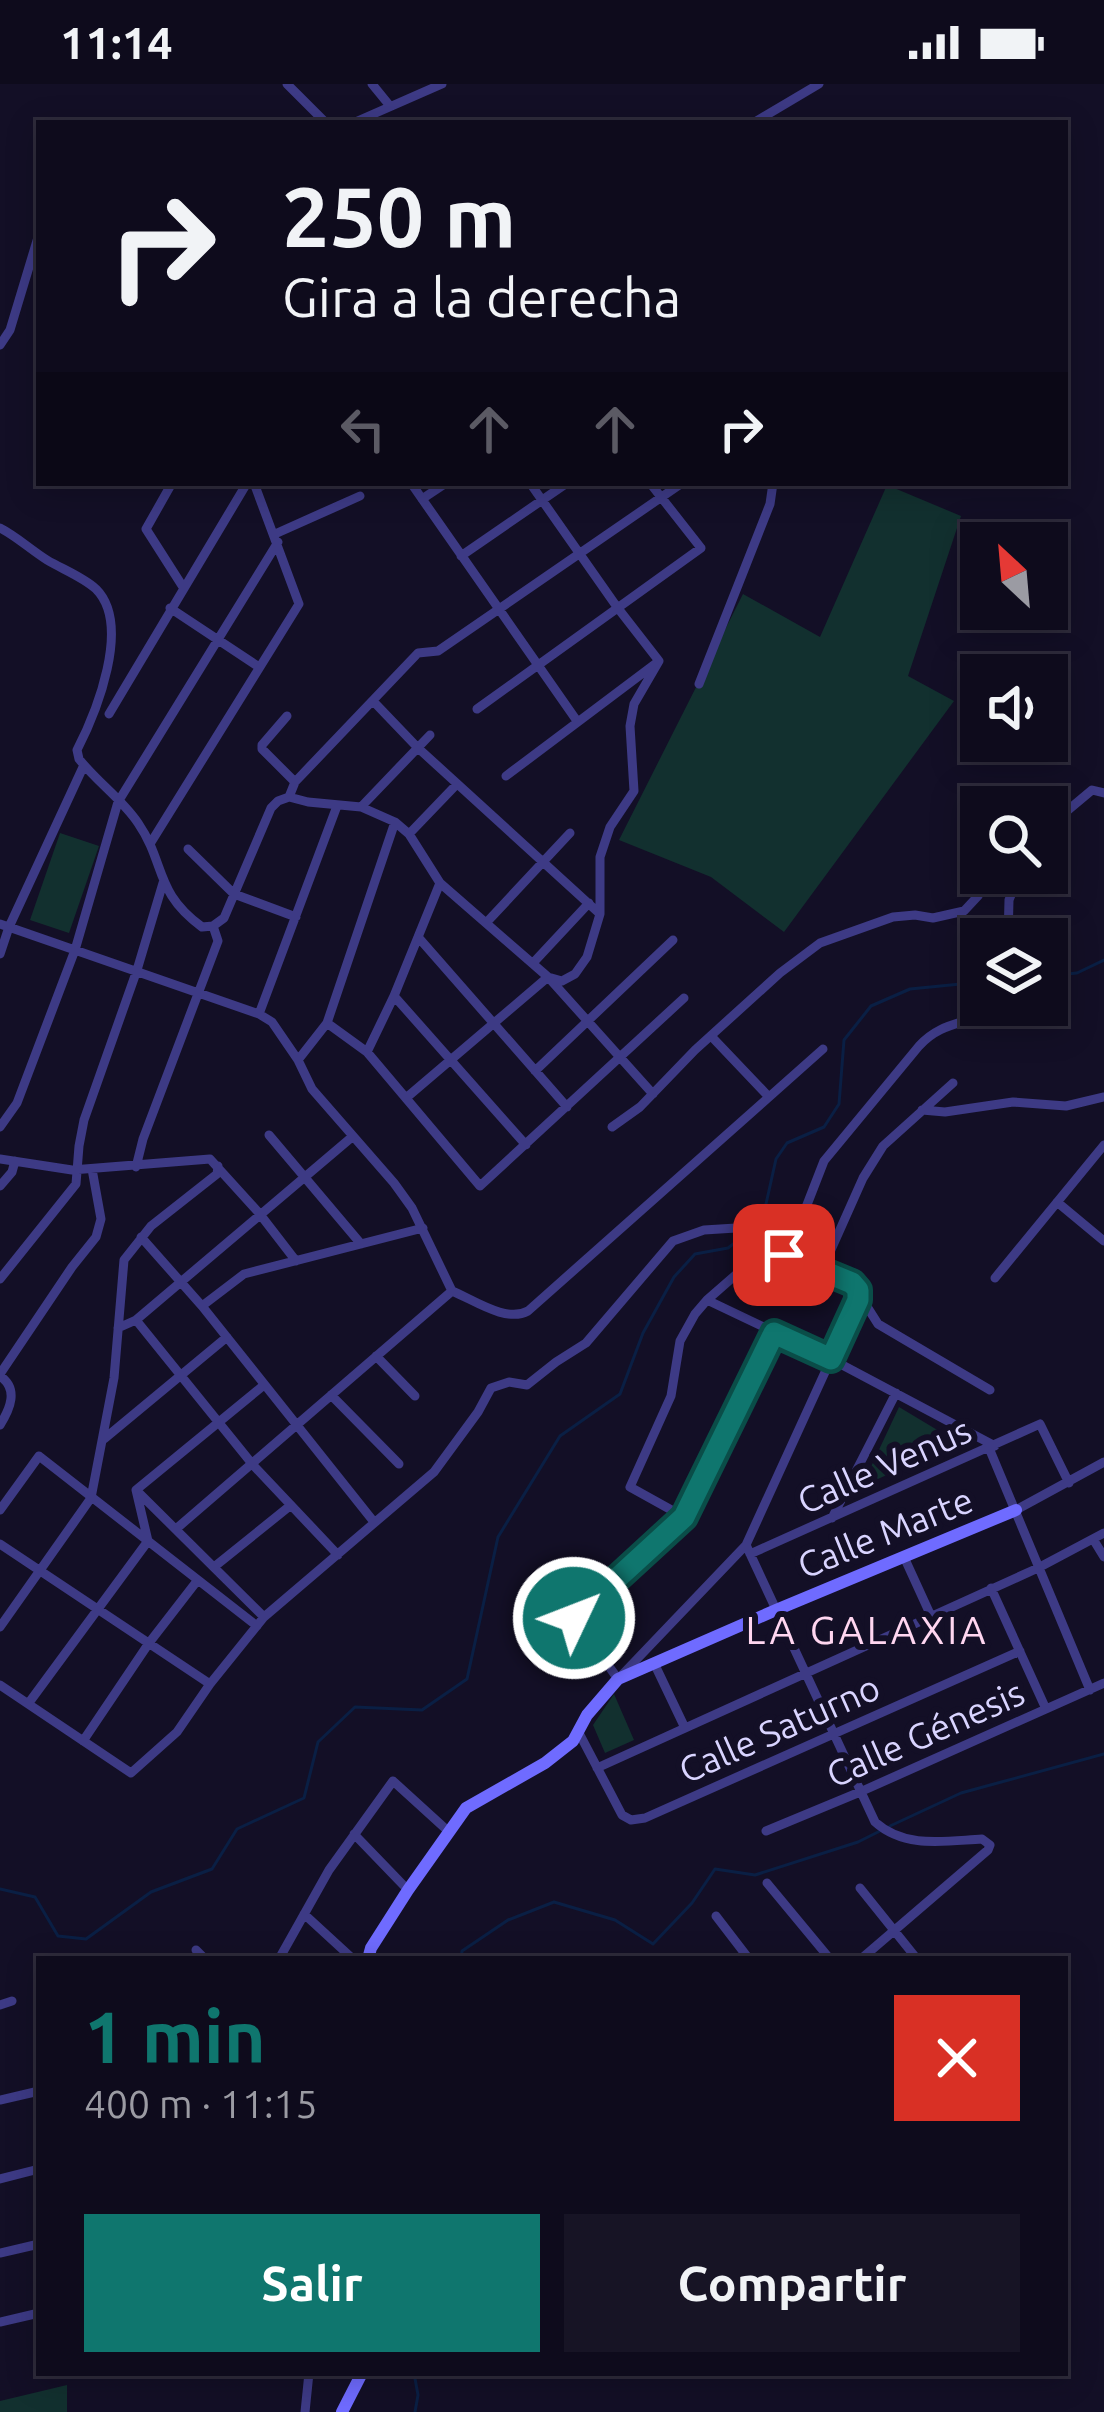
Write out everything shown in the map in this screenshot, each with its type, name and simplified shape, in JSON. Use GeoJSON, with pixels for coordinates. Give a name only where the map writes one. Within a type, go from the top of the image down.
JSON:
{"type":"FeatureCollection","features":[{"type":"Feature","properties":{"kind":"street"},"geometry":{"type":"LineString","coordinates":[[287,84],[323,120]]}},
{"type":"Feature","properties":{"kind":"street"},"geometry":{"type":"LineString","coordinates":[[372,84],[390,106]]}},
{"type":"Feature","properties":{"kind":"street"},"geometry":{"type":"LineString","coordinates":[[359,120],[442,84]]}},
{"type":"Feature","properties":{"kind":"street"},"geometry":{"type":"LineString","coordinates":[[758,120],[819,84]]}},
{"type":"Feature","properties":{"kind":"street"},"geometry":{"type":"LineString","coordinates":[[0,345],[10,330],[36,244]]}},
{"type":"Feature","properties":{"kind":"street"},"geometry":{"type":"LineString","coordinates":[[170,486],[146,529],[183,586]]}},
{"type":"Feature","properties":{"kind":"street"},"geometry":{"type":"LineString","coordinates":[[109,714],[248,486]]}},
{"type":"Feature","properties":{"kind":"street"},"geometry":{"type":"LineString","coordinates":[[150,844],[299,604],[251,486]]}},
{"type":"Feature","properties":{"kind":"street"},"geometry":{"type":"LineString","coordinates":[[413,486],[577,721]]}},
{"type":"Feature","properties":{"kind":"street"},"geometry":{"type":"LineString","coordinates":[[422,499],[442,486]]}},
{"type":"Feature","properties":{"kind":"street"},"geometry":{"type":"LineString","coordinates":[[532,486],[659,661]]}},
{"type":"Feature","properties":{"kind":"street"},"geometry":{"type":"LineString","coordinates":[[461,556],[563,486]]}},
{"type":"Feature","properties":{"kind":"street"},"geometry":{"type":"LineString","coordinates":[[477,709],[701,548],[652,486]]}},
{"type":"Feature","properties":{"kind":"street"},"geometry":{"type":"LineString","coordinates":[[289,797],[295,782],[418,653],[439,651],[678,486]]}},
{"type":"Feature","properties":{"kind":"street"},"geometry":{"type":"LineString","coordinates":[[699,684],[770,504],[773,486]]}},
{"type":"Feature","properties":{"kind":"street"},"geometry":{"type":"LineString","coordinates":[[0,1127],[17,1103],[75,950],[118,802],[276,538],[360,496]]}},
{"type":"Feature","properties":{"kind":"street"},"geometry":{"type":"LineString","coordinates":[[0,528],[94,587],[105,602],[110,617],[109,660],[97,711],[77,750],[84,765],[130,812],[150,844],[163,883],[186,915],[202,927],[224,918],[278,801],[289,797],[361,807],[409,834],[440,883],[548,977],[653,1094]]}},
{"type":"Feature","properties":{"kind":"street"},"geometry":{"type":"LineString","coordinates":[[170,608],[259,667]]}},
{"type":"Feature","properties":{"kind":"street"},"geometry":{"type":"LineString","coordinates":[[506,776],[659,661]]}},
{"type":"Feature","properties":{"kind":"street"},"geometry":{"type":"LineString","coordinates":[[548,977],[562,981],[575,974],[587,957],[600,914],[600,857],[610,827],[634,791],[630,726],[634,704],[659,661]]}},
{"type":"Feature","properties":{"kind":"street"},"geometry":{"type":"LineString","coordinates":[[373,700],[418,748],[600,914]]}},
{"type":"Feature","properties":{"kind":"street"},"geometry":{"type":"LineString","coordinates":[[287,716],[262,749],[295,782]]}},
{"type":"Feature","properties":{"kind":"street"},"geometry":{"type":"LineString","coordinates":[[361,807],[430,735]]}},
{"type":"Feature","properties":{"kind":"street"},"geometry":{"type":"LineString","coordinates":[[0,954],[4,926],[84,765]]}},
{"type":"Feature","properties":{"kind":"street"},"geometry":{"type":"LineString","coordinates":[[409,834],[457,784]]}},
{"type":"Feature","properties":{"kind":"street"},"geometry":{"type":"LineString","coordinates":[[1068,812],[1092,790],[1104,793]]}},
{"type":"Feature","properties":{"kind":"street"},"geometry":{"type":"LineString","coordinates":[[259,1014],[337,806]]}},
{"type":"Feature","properties":{"kind":"street"},"geometry":{"type":"LineString","coordinates":[[298,1060],[327,1023],[394,822]]}},
{"type":"Feature","properties":{"kind":"street"},"geometry":{"type":"LineString","coordinates":[[486,923],[570,833]]}},
{"type":"Feature","properties":{"kind":"street"},"geometry":{"type":"LineString","coordinates":[[188,848],[234,894],[296,917]]}},
{"type":"Feature","properties":{"kind":"street"},"geometry":{"type":"LineString","coordinates":[[2,1272],[76,1184],[84,1120],[163,883]]}},
{"type":"Feature","properties":{"kind":"street"},"geometry":{"type":"LineString","coordinates":[[367,1052],[440,883]]}},
{"type":"Feature","properties":{"kind":"street"},"geometry":{"type":"LineString","coordinates":[[612,1127],[780,973],[820,943],[893,917],[933,918],[964,911],[979,894]]}},
{"type":"Feature","properties":{"kind":"street"},"geometry":{"type":"LineString","coordinates":[[533,963],[589,903]]}},
{"type":"Feature","properties":{"kind":"street"},"geometry":{"type":"LineString","coordinates":[[4,926],[272,1022],[312,1089],[394,1183],[423,1228],[452,1291],[507,1315],[519,1316],[528,1310],[823,1049]]}},
{"type":"Feature","properties":{"kind":"street"},"geometry":{"type":"LineString","coordinates":[[136,1167],[218,940],[213,926]]}},
{"type":"Feature","properties":{"kind":"street"},"geometry":{"type":"LineString","coordinates":[[418,937],[567,1107]]}},
{"type":"Feature","properties":{"kind":"street"},"geometry":{"type":"LineString","coordinates":[[535,1071],[673,940]]}},
{"type":"Feature","properties":{"kind":"street"},"geometry":{"type":"LineString","coordinates":[[406,1098],[548,977]]}},
{"type":"Feature","properties":{"kind":"street"},"geometry":{"type":"LineString","coordinates":[[394,996],[526,1144]]}},
{"type":"Feature","properties":{"kind":"street"},"geometry":{"type":"LineString","coordinates":[[327,1023],[367,1052],[480,1186],[684,998]]}},
{"type":"Feature","properties":{"kind":"street"},"geometry":{"type":"LineString","coordinates":[[960,1021],[928,1035],[824,1161],[784,1255],[852,1283],[878,1324],[990,1390]]}},
{"type":"Feature","properties":{"kind":"street"},"geometry":{"type":"LineString","coordinates":[[711,1036],[769,1097]]}},
{"type":"Feature","properties":{"kind":"street"},"geometry":{"type":"LineString","coordinates":[[822,1270],[869,1166],[883,1146],[953,1083]]}},
{"type":"Feature","properties":{"kind":"street"},"geometry":{"type":"LineString","coordinates":[[922,1110],[945,1112],[1013,1102],[1066,1106],[1104,1097]]}},
{"type":"Feature","properties":{"kind":"street"},"geometry":{"type":"LineString","coordinates":[[0,1098],[17,1103]]}},
{"type":"Feature","properties":{"kind":"street"},"geometry":{"type":"LineString","coordinates":[[269,1135],[361,1244]]}},
{"type":"Feature","properties":{"kind":"street"},"geometry":{"type":"LineString","coordinates":[[118,1328],[136,1320],[352,1137]]}},
{"type":"Feature","properties":{"kind":"street"},"geometry":{"type":"LineString","coordinates":[[995,1278],[1104,1145]]}},
{"type":"Feature","properties":{"kind":"street"},"geometry":{"type":"LineString","coordinates":[[0,1159],[79,1169],[210,1159],[296,1261]]}},
{"type":"Feature","properties":{"kind":"street"},"geometry":{"type":"LineString","coordinates":[[0,1186],[15,1161]]}},
{"type":"Feature","properties":{"kind":"street"},"geometry":{"type":"LineString","coordinates":[[0,1627],[91,1498],[104,1439],[124,1260],[151,1226],[218,1174],[218,1166]]}},
{"type":"Feature","properties":{"kind":"street"},"geometry":{"type":"LineString","coordinates":[[0,1425],[10,1409],[12,1392],[0,1375],[97,1237],[100,1219],[92,1169]]}},
{"type":"Feature","properties":{"kind":"street"},"geometry":{"type":"LineString","coordinates":[[1057,1202],[1104,1241]]}},
{"type":"Feature","properties":{"kind":"street"},"geometry":{"type":"LineString","coordinates":[[202,1306],[244,1274],[423,1228]]}},
{"type":"Feature","properties":{"kind":"street"},"geometry":{"type":"LineString","coordinates":[[0,1685],[131,1774],[177,1732],[261,1622],[434,1472],[490,1388],[509,1382],[527,1385],[586,1343],[673,1241],[704,1230],[736,1228],[748,1232],[757,1243],[755,1254],[707,1300],[680,1341],[671,1396],[630,1486],[684,1517]]}},
{"type":"Feature","properties":{"kind":"street"},"geometry":{"type":"LineString","coordinates":[[141,1237],[374,1522]]}},
{"type":"Feature","properties":{"kind":"street"},"geometry":{"type":"LineString","coordinates":[[369,1956],[466,1808],[573,1741],[587,1715],[618,1679],[748,1550],[858,1300],[858,1290]]}},
{"type":"Feature","properties":{"kind":"street"},"geometry":{"type":"LineString","coordinates":[[176,1529],[452,1291]]}},
{"type":"Feature","properties":{"kind":"street"},"geometry":{"type":"LineString","coordinates":[[707,1300],[831,1359],[992,1447],[1090,1690]]}},
{"type":"Feature","properties":{"kind":"street"},"geometry":{"type":"LineString","coordinates":[[136,1320],[253,1465],[338,1555]]}},
{"type":"Feature","properties":{"kind":"street"},"geometry":{"type":"LineString","coordinates":[[618,1679],[574,1618],[684,1517],[774,1333]]}},
{"type":"Feature","properties":{"kind":"street"},"geometry":{"type":"LineString","coordinates":[[104,1439],[227,1337]]}},
{"type":"Feature","properties":{"kind":"street"},"geometry":{"type":"LineString","coordinates":[[376,1356],[415,1396]]}},
{"type":"Feature","properties":{"kind":"street"},"geometry":{"type":"LineString","coordinates":[[136,1490],[264,1384]]}},
{"type":"Feature","properties":{"kind":"street"},"geometry":{"type":"LineString","coordinates":[[832,1518],[896,1393]]}},
{"type":"Feature","properties":{"kind":"street"},"geometry":{"type":"LineString","coordinates":[[331,1395],[399,1464]]}},
{"type":"Feature","properties":{"kind":"street","name":"Calle Venus"},"geometry":{"type":"LineString","coordinates":[[748,1550],[832,1518],[1040,1424],[1069,1483]]}},
{"type":"Feature","properties":{"kind":"street"},"geometry":{"type":"LineString","coordinates":[[0,1510],[39,1456],[197,1581],[261,1622]]}},
{"type":"Feature","properties":{"kind":"street","name":"Calle Marte"},"geometry":{"type":"LineString","coordinates":[[618,1679],[1016,1510],[1104,1462]]}},
{"type":"Feature","properties":{"kind":"street"},"geometry":{"type":"LineString","coordinates":[[136,1490],[261,1622]]}},
{"type":"Feature","properties":{"kind":"street"},"geometry":{"type":"LineString","coordinates":[[136,1490],[148,1541]]}},
{"type":"Feature","properties":{"kind":"street"},"geometry":{"type":"LineString","coordinates":[[214,1568],[291,1505]]}},
{"type":"Feature","properties":{"kind":"street"},"geometry":{"type":"LineString","coordinates":[[578,1731],[597,1768],[1038,1568],[1104,1533]]}},
{"type":"Feature","properties":{"kind":"street"},"geometry":{"type":"LineString","coordinates":[[1093,1539],[1104,1557]]}},
{"type":"Feature","properties":{"kind":"street"},"geometry":{"type":"LineString","coordinates":[[28,1704],[148,1541]]}},
{"type":"Feature","properties":{"kind":"street"},"geometry":{"type":"LineString","coordinates":[[0,1544],[210,1684]]}},
{"type":"Feature","properties":{"kind":"street"},"geometry":{"type":"LineString","coordinates":[[748,1550],[875,1822],[886,1832],[919,1843],[982,1839],[990,1845],[865,1956]]}},
{"type":"Feature","properties":{"kind":"street"},"geometry":{"type":"LineString","coordinates":[[904,1557],[931,1616]]}},
{"type":"Feature","properties":{"kind":"street"},"geometry":{"type":"LineString","coordinates":[[83,1741],[197,1581]]}},
{"type":"Feature","properties":{"kind":"street"},"geometry":{"type":"LineString","coordinates":[[991,1588],[1046,1709]]}},
{"type":"Feature","properties":{"kind":"street","name":"Calle Saturno"},"geometry":{"type":"LineString","coordinates":[[597,1768],[625,1819],[645,1818],[1020,1651]]}},
{"type":"Feature","properties":{"kind":"street"},"geometry":{"type":"LineString","coordinates":[[654,1663],[685,1728]]}},
{"type":"Feature","properties":{"kind":"street","name":"Calle Génesis"},"geometry":{"type":"LineString","coordinates":[[766,1831],[1104,1683]]}},
{"type":"Feature","properties":{"kind":"street"},"geometry":{"type":"LineString","coordinates":[[281,1956],[328,1870],[393,1781],[448,1832]]}},
{"type":"Feature","properties":{"kind":"street"},"geometry":{"type":"LineString","coordinates":[[355,1834],[408,1890]]}},
{"type":"Feature","properties":{"kind":"street"},"geometry":{"type":"LineString","coordinates":[[767,1883],[828,1956]]}},
{"type":"Feature","properties":{"kind":"street"},"geometry":{"type":"LineString","coordinates":[[860,1888],[914,1956]]}},
{"type":"Feature","properties":{"kind":"street"},"geometry":{"type":"LineString","coordinates":[[304,1914],[350,1956]]}},
{"type":"Feature","properties":{"kind":"street"},"geometry":{"type":"LineString","coordinates":[[716,1916],[746,1956]]}},
{"type":"Feature","properties":{"kind":"street"},"geometry":{"type":"LineString","coordinates":[[196,1950],[202,1956]]}},
{"type":"Feature","properties":{"kind":"street"},"geometry":{"type":"LineString","coordinates":[[0,2099],[36,2092]]}},
{"type":"Feature","properties":{"kind":"street"},"geometry":{"type":"LineString","coordinates":[[0,2179],[36,2170]]}},
{"type":"Feature","properties":{"kind":"street"},"geometry":{"type":"LineString","coordinates":[[0,2253],[36,2244]]}},
{"type":"Feature","properties":{"kind":"street"},"geometry":{"type":"LineString","coordinates":[[0,2322],[36,2315]]}},
{"type":"Feature","properties":{"kind":"street"},"geometry":{"type":"LineString","coordinates":[[305,2412],[309,2376]]}},
{"type":"Feature","properties":{"kind":"street"},"geometry":{"type":"LineString","coordinates":[[342,2412],[360,2376]]}},
{"type":"Feature","properties":{"kind":"green space"},"geometry":{"type":"Polygon","coordinates":[[[887,486],[961,516],[908,676],[954,701],[784,932],[711,877],[619,840],[743,594],[820,637],[887,486]]]}},
{"type":"Feature","properties":{"kind":"green space"},"geometry":{"type":"Polygon","coordinates":[[[60,833],[99,846],[69,933],[30,920],[60,833]]]}},
{"type":"Feature","properties":{"kind":"green space"},"geometry":{"type":"Polygon","coordinates":[[[899,1407],[959,1443],[862,1486],[899,1407]]]}},
{"type":"Feature","properties":{"kind":"green space"},"geometry":{"type":"Polygon","coordinates":[[[614,1694],[634,1740],[605,1753],[593,1725],[614,1694]]]}},
{"type":"Feature","properties":{"kind":"green space"},"geometry":{"type":"Polygon","coordinates":[[[67,2385],[67,2412],[0,2412],[0,2401],[67,2385]]]}},
{"type":"Feature","properties":{"kind":"waterway"},"geometry":{"type":"LineString","coordinates":[[1068,974],[1104,960]]}},
{"type":"Feature","properties":{"kind":"waterway"},"geometry":{"type":"LineString","coordinates":[[0,1889],[35,1897],[58,1936],[86,1939],[151,1892],[212,1869],[237,1829],[304,1798],[318,1742],[355,1707],[422,1710],[467,1679],[498,1537],[560,1436],[620,1394],[643,1333],[674,1277],[695,1254],[728,1248],[749,1232],[766,1204],[776,1159],[787,1143],[824,1127],[839,1104],[844,1040],[871,1006],[910,989],[960,984]]}},
{"type":"Feature","properties":{"kind":"waterway"},"geometry":{"type":"LineString","coordinates":[[890,1826],[961,1793],[1104,1754]]}},
{"type":"Feature","properties":{"kind":"waterway"},"geometry":{"type":"LineString","coordinates":[[461,1956],[508,1920],[554,1902],[615,1920],[653,1944],[692,1903],[715,1869],[755,1875],[882,1830]]}},
{"type":"Feature","properties":{"kind":"waterway"},"geometry":{"type":"LineString","coordinates":[[415,2376],[415,2412]]}},
{"type":"Feature","properties":{"kind":"district","name":"LA GALAXIA"},"geometry":{"type":"Point","coordinates":[867,1629]}},
{"type":"Feature","properties":{"kind":"route"},"geometry":{"type":"LineString","coordinates":[[574,1618],[684,1517],[774,1333],[831,1359],[858,1300],[858,1290],[852,1283],[784,1255]]}}]}
